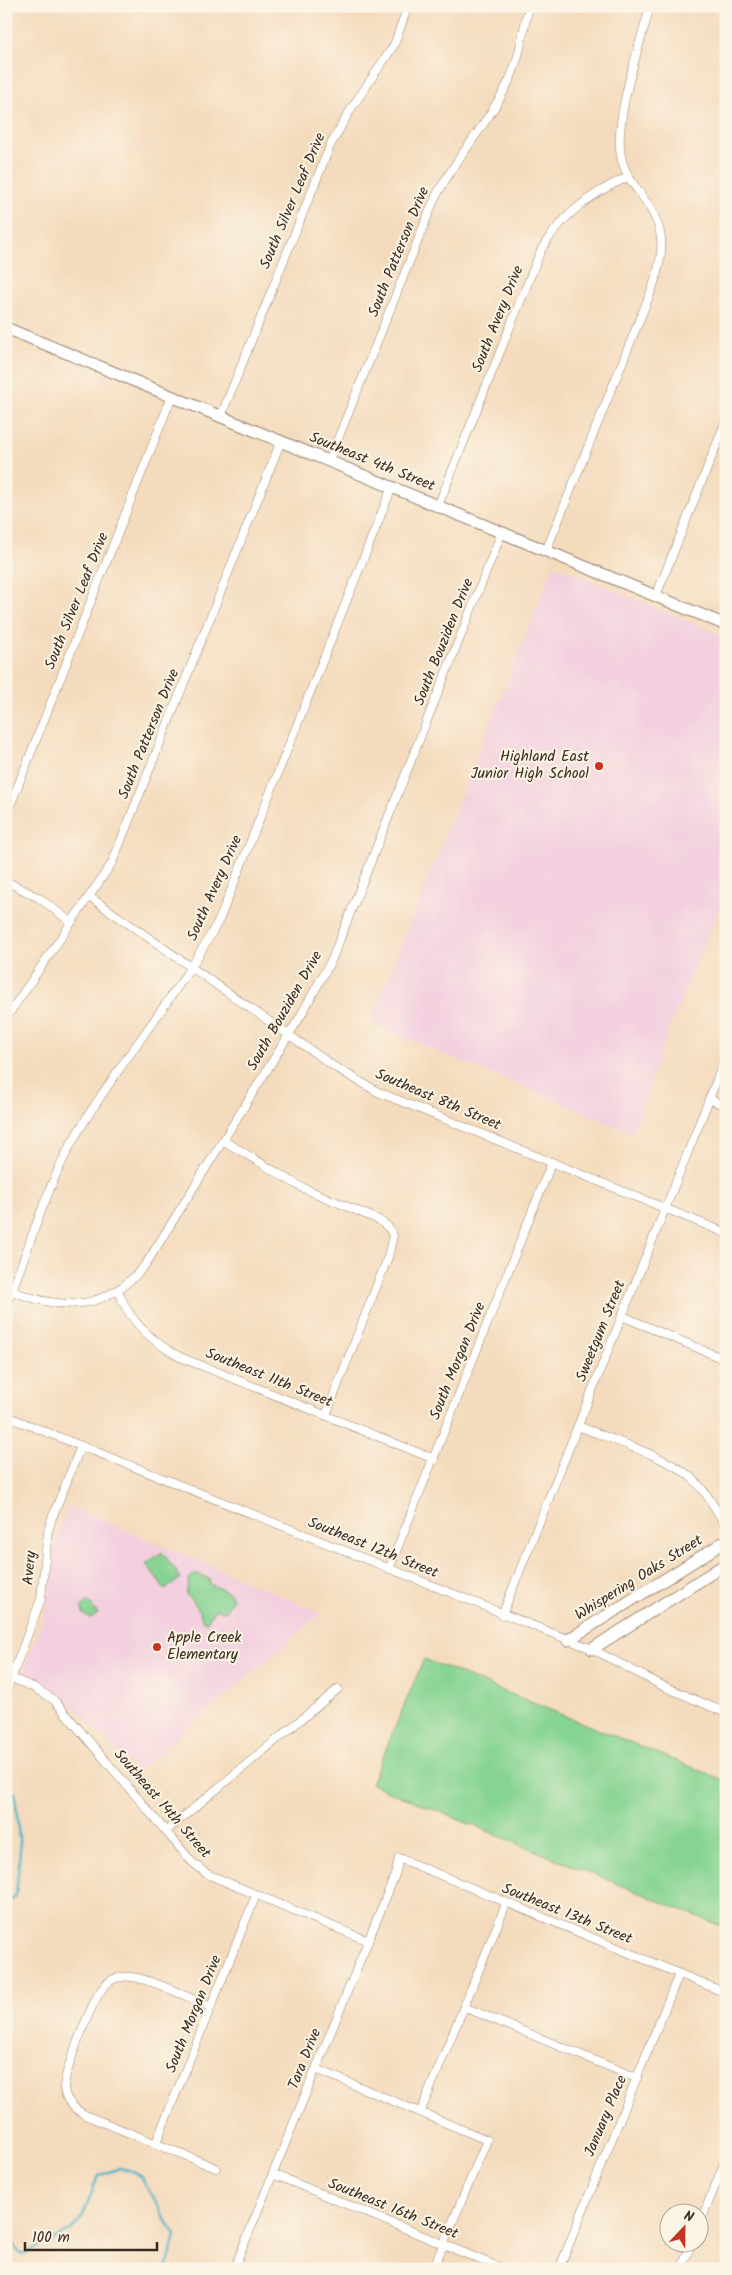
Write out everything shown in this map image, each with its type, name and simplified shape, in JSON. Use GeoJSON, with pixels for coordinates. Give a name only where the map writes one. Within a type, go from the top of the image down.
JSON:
{"type":"FeatureCollection","features":[{"type":"Feature","properties":{"kind":"main road","name":"Southeast 4th Street"},"geometry":{"type":"LineString","coordinates":[[6,328],[726,625]]}},
{"type":"Feature","properties":{"kind":"main road","name":"Whispering Oaks Street"},"geometry":{"type":"LineString","coordinates":[[568,1640],[726,1541]]}},
{"type":"Feature","properties":{"kind":"main road"},"geometry":{"type":"LineString","coordinates":[[592,1649],[726,1564]]}},
{"type":"Feature","properties":{"kind":"street","name":"South Silver Leaf Drive"},"geometry":{"type":"LineString","coordinates":[[221,416],[330,146],[351,109],[394,45],[408,6]]}},
{"type":"Feature","properties":{"kind":"street","name":"South Patterson Drive"},"geometry":{"type":"LineString","coordinates":[[329,461],[435,198],[453,167],[497,102],[510,78],[529,6]]}},
{"type":"Feature","properties":{"kind":"street"},"geometry":{"type":"LineString","coordinates":[[546,551],[658,270],[662,242],[658,223],[648,204],[628,177],[620,149],[621,122],[650,6]]}},
{"type":"Feature","properties":{"kind":"street","name":"South Avery Drive"},"geometry":{"type":"LineString","coordinates":[[438,506],[541,250],[557,226],[576,207],[600,190],[628,177]]}},
{"type":"Feature","properties":{"kind":"street","name":"South Silver Leaf Drive"},"geometry":{"type":"LineString","coordinates":[[6,816],[172,396]]}},
{"type":"Feature","properties":{"kind":"street"},"geometry":{"type":"LineString","coordinates":[[656,596],[726,421]]}},
{"type":"Feature","properties":{"kind":"street","name":"South Patterson Drive"},"geometry":{"type":"LineString","coordinates":[[6,1018],[9,1007],[90,897],[112,863],[281,441]]}},
{"type":"Feature","properties":{"kind":"street","name":"South Avery Drive"},"geometry":{"type":"LineString","coordinates":[[6,1305],[53,1184],[75,1137],[191,967],[220,918],[392,487]]}},
{"type":"Feature","properties":{"kind":"street","name":"South Bouziden Drive"},"geometry":{"type":"LineString","coordinates":[[12,1291],[32,1298],[68,1305],[92,1301],[118,1291],[130,1282],[146,1264],[313,996],[332,959],[502,532]]}},
{"type":"Feature","properties":{"kind":"street"},"geometry":{"type":"LineString","coordinates":[[6,881],[39,898],[71,922]]}},
{"type":"Feature","properties":{"kind":"street","name":"Southeast 8th Street"},"geometry":{"type":"LineString","coordinates":[[90,897],[289,1035],[356,1079],[397,1101],[726,1233]]}},
{"type":"Feature","properties":{"kind":"street","name":"Sweetgum Street"},"geometry":{"type":"LineString","coordinates":[[502,1615],[726,1057]]}},
{"type":"Feature","properties":{"kind":"street"},"geometry":{"type":"LineString","coordinates":[[709,1099],[726,1106]]}},
{"type":"Feature","properties":{"kind":"street"},"geometry":{"type":"LineString","coordinates":[[224,1141],[301,1187],[379,1220],[391,1231],[392,1241],[388,1257],[326,1415]]}},
{"type":"Feature","properties":{"kind":"street","name":"South Morgan Drive"},"geometry":{"type":"LineString","coordinates":[[389,1569],[552,1162]]}},
{"type":"Feature","properties":{"kind":"street","name":"Southeast 11th Street"},"geometry":{"type":"LineString","coordinates":[[118,1291],[138,1325],[164,1348],[180,1357],[434,1459]]}},
{"type":"Feature","properties":{"kind":"street"},"geometry":{"type":"LineString","coordinates":[[622,1316],[726,1360]]}},
{"type":"Feature","properties":{"kind":"street","name":"Southeast 12th Street"},"geometry":{"type":"LineString","coordinates":[[6,1416],[502,1615],[592,1649],[660,1685],[726,1713]]}},
{"type":"Feature","properties":{"kind":"street"},"geometry":{"type":"LineString","coordinates":[[578,1426],[683,1471],[700,1487],[726,1526]]}},
{"type":"Feature","properties":{"kind":"street","name":"Avery"},"geometry":{"type":"LineString","coordinates":[[6,1692],[41,1599],[50,1525],[81,1446]]}},
{"type":"Feature","properties":{"kind":"street","name":"Southeast 14th Street"},"geometry":{"type":"LineString","coordinates":[[11,1678],[35,1688],[54,1700],[192,1862],[207,1874],[368,1941]]}},
{"type":"Feature","properties":{"kind":"street"},"geometry":{"type":"LineString","coordinates":[[166,1830],[338,1689]]}},
{"type":"Feature","properties":{"kind":"street","name":"Southeast 13th Street"},"geometry":{"type":"LineString","coordinates":[[399,1858],[506,1904],[726,1993]]}},
{"type":"Feature","properties":{"kind":"street","name":"Tara Drive"},"geometry":{"type":"LineString","coordinates":[[234,2269],[395,1875],[399,1858]]}},
{"type":"Feature","properties":{"kind":"street","name":"South Morgan Drive"},"geometry":{"type":"LineString","coordinates":[[156,2143],[256,1895]]}},
{"type":"Feature","properties":{"kind":"street"},"geometry":{"type":"LineString","coordinates":[[421,2112],[506,1904]]}},
{"type":"Feature","properties":{"kind":"street","name":"January Place"},"geometry":{"type":"LineString","coordinates":[[558,2269],[679,1974]]}},
{"type":"Feature","properties":{"kind":"street"},"geometry":{"type":"LineString","coordinates":[[211,2007],[137,1978],[129,1976],[115,1979],[102,1989],[96,2001],[66,2075],[64,2088],[72,2106],[85,2115],[216,2168]]}},
{"type":"Feature","properties":{"kind":"street"},"geometry":{"type":"LineString","coordinates":[[464,2007],[637,2078]]}},
{"type":"Feature","properties":{"kind":"street"},"geometry":{"type":"LineString","coordinates":[[316,2069],[487,2140],[433,2269]]}},
{"type":"Feature","properties":{"kind":"street"},"geometry":{"type":"LineString","coordinates":[[709,2202],[726,2159]]}},
{"type":"Feature","properties":{"kind":"street","name":"Southeast 16th Street"},"geometry":{"type":"LineString","coordinates":[[273,2174],[503,2269]]}},
{"type":"Feature","properties":{"kind":"street"},"geometry":{"type":"LineString","coordinates":[[681,2269],[688,2252]]}},
{"type":"Feature","properties":{"kind":"shaded area","name":"Highland East Junior High School"},"geometry":{"type":"Polygon","coordinates":[[[554,565],[726,637],[726,894],[671,1023],[633,1133],[370,1023],[554,565]]]}},
{"type":"Feature","properties":{"kind":"shaded area","name":"Apple Creek Elementary"},"geometry":{"type":"Polygon","coordinates":[[[69,1506],[322,1613],[137,1772],[62,1695],[30,1679],[26,1672],[25,1666],[40,1628],[51,1586],[53,1558],[60,1528],[69,1506]]]}},
{"type":"Feature","properties":{"kind":"green space"},"geometry":{"type":"Polygon","coordinates":[[[162,1552],[181,1578],[165,1590],[146,1564],[162,1552]]]}},
{"type":"Feature","properties":{"kind":"green space"},"geometry":{"type":"Polygon","coordinates":[[[196,1573],[209,1579],[210,1584],[228,1592],[233,1598],[226,1611],[215,1609],[207,1622],[203,1621],[197,1607],[186,1595],[189,1579],[196,1573]]]}},
{"type":"Feature","properties":{"kind":"green space"},"geometry":{"type":"Polygon","coordinates":[[[88,1601],[98,1614],[91,1619],[83,1614],[82,1606],[88,1601]]]}},
{"type":"Feature","properties":{"kind":"green space"},"geometry":{"type":"Polygon","coordinates":[[[424,1659],[726,1781],[726,1928],[371,1784],[424,1659]]]}},
{"type":"Feature","properties":{"kind":"waterway"},"geometry":{"type":"LineString","coordinates":[[6,1786],[15,1793],[20,1850],[16,1896],[6,1903]]}},
{"type":"Feature","properties":{"kind":"waterway"},"geometry":{"type":"LineString","coordinates":[[6,2237],[22,2255],[71,2230],[83,2216],[98,2176],[120,2168],[141,2176],[175,2235],[168,2266],[164,2269]]}},
{"type":"Feature","properties":{"kind":"waterway"},"geometry":{"type":"LineString","coordinates":[[6,2190],[11,2197],[6,2208]]}},
{"type":"Feature","properties":{"kind":"place","name":"Highland East Junior High School"},"geometry":{"type":"Point","coordinates":[599,766]}},
{"type":"Feature","properties":{"kind":"place","name":"Apple Creek Elementary"},"geometry":{"type":"Point","coordinates":[157,1647]}}]}
